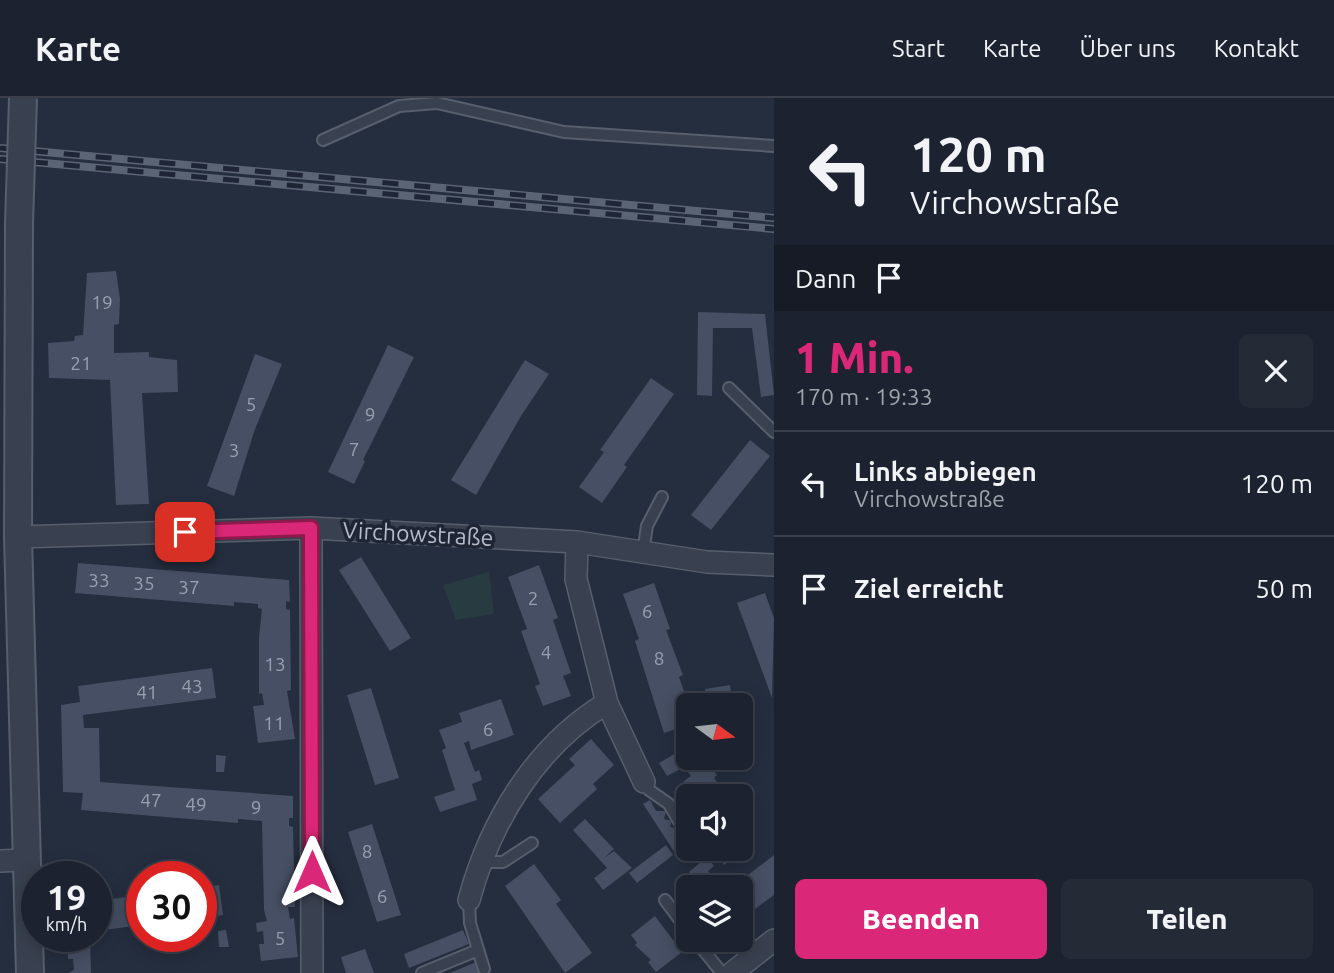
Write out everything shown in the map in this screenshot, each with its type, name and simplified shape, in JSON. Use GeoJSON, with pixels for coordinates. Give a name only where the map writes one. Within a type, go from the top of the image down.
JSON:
{"type":"FeatureCollection","features":[{"type":"Feature","properties":{"kind":"street"},"geometry":{"type":"LineString","coordinates":[[23,98],[19,225],[8,390],[18,537],[30,973]]}},
{"type":"Feature","properties":{"kind":"street"},"geometry":{"type":"LineString","coordinates":[[311,528],[312,973]]}},
{"type":"Feature","properties":{"kind":"street","name":"Virchowstraße"},"geometry":{"type":"LineString","coordinates":[[18,537],[311,528],[577,542],[707,562],[774,565]]}},
{"type":"Feature","properties":{"kind":"street"},"geometry":{"type":"LineString","coordinates":[[577,542],[576,579],[607,703],[644,782]]}},
{"type":"Feature","properties":{"kind":"street"},"geometry":{"type":"LineString","coordinates":[[469,900],[479,862],[509,804],[539,761],[565,732],[607,703]]}},
{"type":"Feature","properties":{"kind":"street"},"geometry":{"type":"LineString","coordinates":[[0,861],[27,860]]}},
{"type":"Feature","properties":{"kind":"street"},"geometry":{"type":"LineString","coordinates":[[732,973],[774,940]]}},
{"type":"Feature","properties":{"kind":"lane"},"geometry":{"type":"LineString","coordinates":[[323,140],[400,106],[437,103],[564,132],[774,146]]}},
{"type":"Feature","properties":{"kind":"lane"},"geometry":{"type":"LineString","coordinates":[[729,388],[774,432]]}},
{"type":"Feature","properties":{"kind":"lane"},"geometry":{"type":"LineString","coordinates":[[643,552],[647,526],[663,497]]}},
{"type":"Feature","properties":{"kind":"lane"},"geometry":{"type":"LineString","coordinates":[[644,782],[649,790],[669,804],[676,816]]}},
{"type":"Feature","properties":{"kind":"lane"},"geometry":{"type":"LineString","coordinates":[[479,862],[503,862],[532,843]]}},
{"type":"Feature","properties":{"kind":"lane"},"geometry":{"type":"LineString","coordinates":[[469,900],[470,923],[484,970]]}},
{"type":"Feature","properties":{"kind":"lane"},"geometry":{"type":"LineString","coordinates":[[665,900],[676,915]]}},
{"type":"Feature","properties":{"kind":"lane"},"geometry":{"type":"LineString","coordinates":[[422,973],[478,950]]}},
{"type":"Feature","properties":{"kind":"lane"},"geometry":{"type":"LineString","coordinates":[[705,952],[722,973]]}},
{"type":"Feature","properties":{"kind":"green space"},"geometry":{"type":"Polygon","coordinates":[[[489,572],[494,614],[456,620],[443,585],[489,572]]]}},
{"type":"Feature","properties":{"kind":"building"},"geometry":{"type":"Polygon","coordinates":[[[116,271],[120,299],[119,324],[114,325],[114,353],[149,352],[149,357],[177,360],[178,392],[142,393],[149,504],[116,505],[110,380],[49,378],[48,343],[74,341],[75,336],[83,335],[87,273],[116,271]]]}},
{"type":"Feature","properties":{"kind":"building"},"geometry":{"type":"Polygon","coordinates":[[[698,312],[765,314],[774,395],[761,397],[752,328],[713,328],[712,396],[697,395],[698,312]]]}},
{"type":"Feature","properties":{"kind":"building"},"geometry":{"type":"Polygon","coordinates":[[[388,345],[414,357],[363,460],[365,461],[354,484],[328,472],[388,345]]]}},
{"type":"Feature","properties":{"kind":"building"},"geometry":{"type":"Polygon","coordinates":[[[255,354],[282,364],[255,429],[234,496],[207,486],[255,354]]]}},
{"type":"Feature","properties":{"kind":"building"},"geometry":{"type":"Polygon","coordinates":[[[525,360],[549,374],[521,416],[476,495],[451,480],[525,360]]]}},
{"type":"Feature","properties":{"kind":"building"},"geometry":{"type":"Polygon","coordinates":[[[651,378],[674,394],[624,465],[627,467],[602,503],[579,487],[604,452],[600,450],[651,378]]]}},
{"type":"Feature","properties":{"kind":"building"},"geometry":{"type":"Polygon","coordinates":[[[750,440],[770,456],[711,530],[691,515],[750,440]]]}},
{"type":"Feature","properties":{"kind":"building"},"geometry":{"type":"Polygon","coordinates":[[[361,557],[411,638],[390,651],[339,570],[361,557]]]}},
{"type":"Feature","properties":{"kind":"building"},"geometry":{"type":"Polygon","coordinates":[[[78,563],[289,580],[290,602],[286,601],[286,609],[290,610],[291,690],[287,691],[295,739],[258,743],[253,706],[264,705],[262,693],[259,694],[262,609],[258,608],[258,604],[234,602],[234,606],[75,593],[78,563]]]}},
{"type":"Feature","properties":{"kind":"building"},"geometry":{"type":"Polygon","coordinates":[[[539,565],[558,618],[553,620],[571,673],[563,676],[571,696],[543,706],[535,686],[540,684],[521,631],[527,629],[508,577],[539,565]]]}},
{"type":"Feature","properties":{"kind":"building"},"geometry":{"type":"Polygon","coordinates":[[[654,583],[670,629],[666,630],[683,675],[679,677],[685,693],[676,693],[676,729],[664,733],[635,641],[639,639],[623,594],[654,583]]]}},
{"type":"Feature","properties":{"kind":"building"},"geometry":{"type":"Polygon","coordinates":[[[765,593],[774,618],[772,698],[737,603],[765,593]]]}},
{"type":"Feature","properties":{"kind":"building"},"geometry":{"type":"Polygon","coordinates":[[[212,668],[216,698],[83,715],[84,728],[99,728],[100,782],[293,796],[293,818],[289,818],[289,826],[293,827],[295,907],[288,907],[290,919],[294,918],[298,957],[261,961],[259,944],[264,944],[263,931],[257,932],[256,923],[267,921],[264,910],[262,821],[238,819],[238,823],[81,810],[83,793],[63,792],[61,705],[80,702],[78,686],[212,668]]]}},
{"type":"Feature","properties":{"kind":"building"},"geometry":{"type":"Polygon","coordinates":[[[730,685],[731,693],[706,693],[705,689],[730,685]]]}},
{"type":"Feature","properties":{"kind":"building"},"geometry":{"type":"Polygon","coordinates":[[[371,688],[399,778],[375,785],[347,695],[371,688]]]}},
{"type":"Feature","properties":{"kind":"building"},"geometry":{"type":"Polygon","coordinates":[[[501,699],[514,735],[471,750],[469,741],[464,743],[475,772],[479,770],[482,780],[472,784],[477,800],[440,812],[434,797],[455,790],[442,750],[446,748],[439,730],[462,722],[459,713],[501,699]]]}},
{"type":"Feature","properties":{"kind":"building"},"geometry":{"type":"Polygon","coordinates":[[[591,739],[614,765],[593,784],[597,789],[560,823],[538,799],[575,765],[569,759],[591,739]]]}},
{"type":"Feature","properties":{"kind":"building"},"geometry":{"type":"Polygon","coordinates":[[[676,753],[676,770],[678,770],[667,776],[659,763],[676,753]]]}},
{"type":"Feature","properties":{"kind":"building"},"geometry":{"type":"Polygon","coordinates":[[[216,755],[226,756],[224,772],[216,772],[216,755]]]}},
{"type":"Feature","properties":{"kind":"building"},"geometry":{"type":"Polygon","coordinates":[[[686,770],[713,770],[717,775],[714,778],[718,784],[685,784],[683,782],[691,776],[686,770]]]}},
{"type":"Feature","properties":{"kind":"building"},"geometry":{"type":"Polygon","coordinates":[[[650,800],[656,811],[666,811],[664,819],[672,821],[670,827],[676,828],[676,854],[643,804],[650,800]]]}},
{"type":"Feature","properties":{"kind":"building"},"geometry":{"type":"Polygon","coordinates":[[[585,819],[614,849],[604,858],[614,851],[632,868],[603,890],[594,878],[607,868],[573,830],[585,819]]]}},
{"type":"Feature","properties":{"kind":"building"},"geometry":{"type":"Polygon","coordinates":[[[372,824],[401,915],[377,922],[348,832],[372,824]]]}},
{"type":"Feature","properties":{"kind":"building"},"geometry":{"type":"Polygon","coordinates":[[[666,845],[673,855],[637,883],[629,873],[666,845]]]}},
{"type":"Feature","properties":{"kind":"building"},"geometry":{"type":"Polygon","coordinates":[[[774,855],[774,895],[755,909],[753,875],[748,875],[774,855]]]}},
{"type":"Feature","properties":{"kind":"building"},"geometry":{"type":"Polygon","coordinates":[[[710,861],[714,866],[708,871],[711,875],[691,875],[689,872],[701,862],[710,861]]]}},
{"type":"Feature","properties":{"kind":"building"},"geometry":{"type":"Polygon","coordinates":[[[534,864],[561,900],[556,904],[592,953],[565,973],[505,886],[534,864]]]}},
{"type":"Feature","properties":{"kind":"building"},"geometry":{"type":"Polygon","coordinates":[[[217,885],[223,915],[217,916],[217,885]]]}},
{"type":"Feature","properties":{"kind":"building"},"geometry":{"type":"Polygon","coordinates":[[[126,897],[126,927],[112,929],[112,899],[126,897]]]}},
{"type":"Feature","properties":{"kind":"building"},"geometry":{"type":"Polygon","coordinates":[[[655,916],[676,944],[676,952],[682,952],[656,972],[648,962],[651,960],[635,945],[637,943],[631,935],[655,916]]]}},
{"type":"Feature","properties":{"kind":"building"},"geometry":{"type":"Polygon","coordinates":[[[226,930],[229,947],[219,947],[218,931],[226,930]]]}},
{"type":"Feature","properties":{"kind":"building"},"geometry":{"type":"Polygon","coordinates":[[[463,930],[469,944],[409,968],[404,954],[463,930]]]}},
{"type":"Feature","properties":{"kind":"building"},"geometry":{"type":"Polygon","coordinates":[[[365,949],[374,973],[346,973],[341,957],[365,949]]]}},
{"type":"Feature","properties":{"kind":"building"},"geometry":{"type":"Polygon","coordinates":[[[68,952],[90,952],[91,973],[69,973],[74,970],[73,959],[68,959],[68,952]]]}},
{"type":"Feature","properties":{"kind":"building"},"geometry":{"type":"Polygon","coordinates":[[[476,962],[481,973],[450,973],[476,962]]]}},
{"type":"Feature","properties":{"kind":"railway"},"geometry":{"type":"LineString","coordinates":[[0,148],[774,218]]}},
{"type":"Feature","properties":{"kind":"railway"},"geometry":{"type":"LineString","coordinates":[[0,159],[774,229]]}},
{"type":"Feature","properties":{"kind":"route"},"geometry":{"type":"LineString","coordinates":[[185,532],[311,528],[312,872]]}}]}
